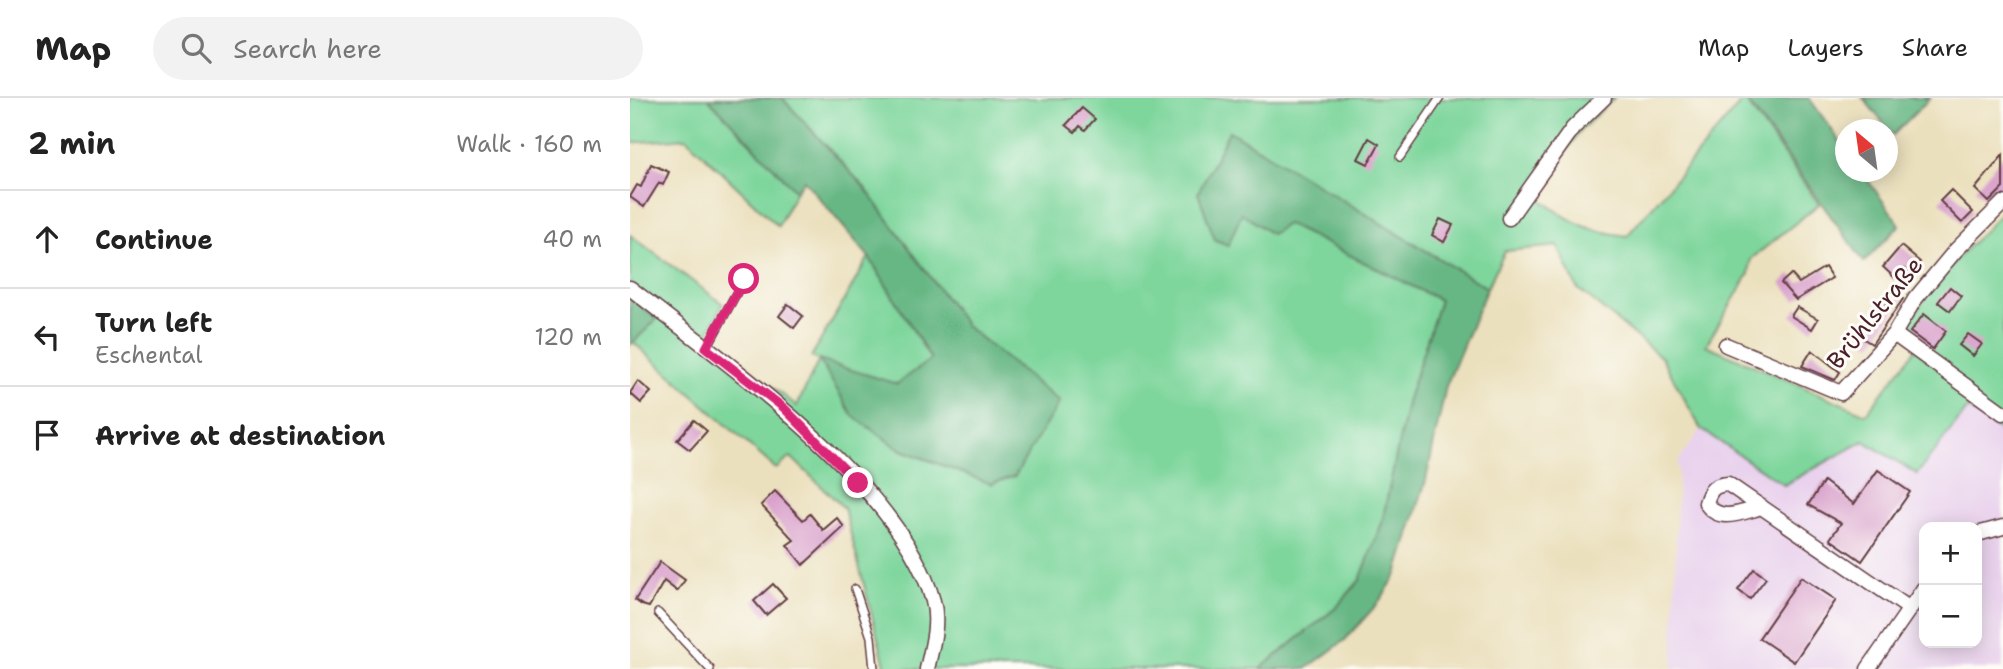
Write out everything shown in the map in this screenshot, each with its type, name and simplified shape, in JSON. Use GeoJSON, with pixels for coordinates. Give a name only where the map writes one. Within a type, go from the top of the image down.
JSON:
{"type":"FeatureCollection","features":[{"type":"Feature","properties":{"kind":"street"},"geometry":{"type":"LineString","coordinates":[[1509,218],[1573,128],[1604,98]]}},
{"type":"Feature","properties":{"kind":"street","name":"Brühlstraße"},"geometry":{"type":"LineString","coordinates":[[1726,345],[1840,393],[1894,334],[1915,299],[1955,251],[2003,203]]}},
{"type":"Feature","properties":{"kind":"street"},"geometry":{"type":"LineString","coordinates":[[630,288],[806,429],[858,483],[900,534],[933,600],[935,625],[928,669]]}},
{"type":"Feature","properties":{"kind":"street"},"geometry":{"type":"LineString","coordinates":[[1894,334],[2003,414]]}},
{"type":"Feature","properties":{"kind":"street"},"geometry":{"type":"LineString","coordinates":[[1762,507],[1910,609]]}},
{"type":"Feature","properties":{"kind":"street"},"geometry":{"type":"LineString","coordinates":[[1982,533],[2003,527]]}},
{"type":"Feature","properties":{"kind":"street"},"geometry":{"type":"LineString","coordinates":[[1868,669],[1919,596]]}},
{"type":"Feature","properties":{"kind":"lane"},"geometry":{"type":"LineString","coordinates":[[1400,157],[1440,98]]}},
{"type":"Feature","properties":{"kind":"lane"},"geometry":{"type":"LineString","coordinates":[[706,348],[744,279]]}},
{"type":"Feature","properties":{"kind":"lane"},"geometry":{"type":"LineString","coordinates":[[855,589],[870,638],[874,669]]}},
{"type":"Feature","properties":{"kind":"lane"},"geometry":{"type":"LineString","coordinates":[[658,613],[710,669]]}},
{"type":"Feature","properties":{"kind":"shaded area"},"geometry":{"type":"Polygon","coordinates":[[[1968,408],[2003,433],[2003,669],[1673,669],[1678,461],[1701,429],[1784,485],[1864,441],[1917,473],[1968,408]]]}},
{"type":"Feature","properties":{"kind":"green space"},"geometry":{"type":"Polygon","coordinates":[[[630,98],[708,98],[796,191],[778,226],[686,138],[630,143],[630,98]]]}},
{"type":"Feature","properties":{"kind":"green space"},"geometry":{"type":"Polygon","coordinates":[[[708,98],[782,98],[865,188],[966,326],[1059,402],[1015,476],[991,484],[900,449],[853,416],[819,360],[897,384],[931,359],[869,257],[804,180],[796,191],[708,98]]]}},
{"type":"Feature","properties":{"kind":"green space"},"geometry":{"type":"Polygon","coordinates":[[[782,98],[1614,98],[1580,131],[1537,196],[1578,224],[1627,236],[1744,99],[1819,204],[1751,259],[1749,274],[1706,345],[1866,414],[1921,342],[1906,330],[1915,313],[1950,267],[2003,212],[2003,433],[1968,408],[1917,474],[1864,441],[1784,485],[1701,429],[1662,358],[1577,288],[1558,246],[1505,251],[1487,288],[1229,131],[1242,213],[1287,224],[1440,300],[1408,399],[1382,523],[1360,580],[1337,607],[1260,669],[886,669],[844,508],[791,457],[776,469],[633,342],[657,319],[630,298],[630,235],[723,304],[706,336],[797,406],[819,360],[811,357],[869,257],[931,360],[897,384],[820,361],[853,416],[899,449],[992,484],[1059,402],[966,326],[865,188],[782,98]]]}},
{"type":"Feature","properties":{"kind":"green space"},"geometry":{"type":"Polygon","coordinates":[[[1745,98],[1809,98],[1835,134],[1835,182],[1869,182],[1900,225],[1864,262],[1745,98]]]}},
{"type":"Feature","properties":{"kind":"green space"},"geometry":{"type":"Polygon","coordinates":[[[1863,98],[1930,98],[1898,130],[1898,119],[1880,119],[1863,98]]]}},
{"type":"Feature","properties":{"kind":"green space"},"geometry":{"type":"Polygon","coordinates":[[[1229,131],[1487,288],[1446,386],[1426,480],[1397,574],[1379,602],[1345,640],[1306,669],[1260,669],[1337,607],[1360,580],[1382,523],[1408,399],[1440,300],[1287,224],[1271,234],[1242,213],[1228,245],[1215,240],[1198,193],[1229,131]]]}},
{"type":"Feature","properties":{"kind":"green space"},"geometry":{"type":"Polygon","coordinates":[[[630,298],[657,319],[630,345],[630,298]]]}},
{"type":"Feature","properties":{"kind":"building"},"geometry":{"type":"Polygon","coordinates":[[[1082,108],[1095,119],[1085,130],[1080,126],[1075,132],[1066,125],[1082,108]]]}},
{"type":"Feature","properties":{"kind":"building"},"geometry":{"type":"Polygon","coordinates":[[[1369,138],[1379,144],[1368,164],[1358,159],[1369,138]]]}},
{"type":"Feature","properties":{"kind":"building"},"geometry":{"type":"Polygon","coordinates":[[[2003,155],[2003,188],[1989,202],[1975,189],[2003,155]]]}},
{"type":"Feature","properties":{"kind":"building"},"geometry":{"type":"Polygon","coordinates":[[[651,164],[669,172],[663,185],[659,183],[644,207],[630,197],[637,185],[641,187],[651,164]]]}},
{"type":"Feature","properties":{"kind":"building"},"geometry":{"type":"Polygon","coordinates":[[[1951,190],[1973,212],[1962,223],[1940,201],[1951,190]]]}},
{"type":"Feature","properties":{"kind":"building"},"geometry":{"type":"Polygon","coordinates":[[[1440,219],[1453,225],[1444,242],[1432,235],[1440,219]]]}},
{"type":"Feature","properties":{"kind":"building"},"geometry":{"type":"Polygon","coordinates":[[[1901,246],[1920,262],[1910,274],[1905,269],[1896,279],[1883,267],[1901,246]]]}},
{"type":"Feature","properties":{"kind":"building"},"geometry":{"type":"Polygon","coordinates":[[[1825,267],[1832,278],[1796,300],[1781,283],[1791,274],[1799,283],[1825,267]]]}},
{"type":"Feature","properties":{"kind":"building"},"geometry":{"type":"Polygon","coordinates":[[[1950,287],[1961,296],[1950,311],[1938,302],[1950,287]]]}},
{"type":"Feature","properties":{"kind":"building"},"geometry":{"type":"Polygon","coordinates":[[[1894,293],[1903,299],[1872,344],[1859,336],[1875,315],[1878,317],[1894,293]]]}},
{"type":"Feature","properties":{"kind":"building"},"geometry":{"type":"Polygon","coordinates":[[[788,304],[803,316],[794,328],[779,316],[788,304]]]}},
{"type":"Feature","properties":{"kind":"building"},"geometry":{"type":"Polygon","coordinates":[[[1797,307],[1818,319],[1812,329],[1791,316],[1797,307]]]}},
{"type":"Feature","properties":{"kind":"building"},"geometry":{"type":"Polygon","coordinates":[[[1924,314],[1946,331],[1933,349],[1910,332],[1924,314]]]}},
{"type":"Feature","properties":{"kind":"building"},"geometry":{"type":"Polygon","coordinates":[[[1968,334],[1982,344],[1973,356],[1959,345],[1968,334]]]}},
{"type":"Feature","properties":{"kind":"building"},"geometry":{"type":"Polygon","coordinates":[[[1812,350],[1840,372],[1835,380],[1802,366],[1812,350]]]}},
{"type":"Feature","properties":{"kind":"building"},"geometry":{"type":"Polygon","coordinates":[[[638,381],[651,392],[641,403],[630,393],[638,381]]]}},
{"type":"Feature","properties":{"kind":"building"},"geometry":{"type":"Polygon","coordinates":[[[694,420],[707,431],[690,450],[677,440],[694,420]]]}},
{"type":"Feature","properties":{"kind":"building"},"geometry":{"type":"Polygon","coordinates":[[[1878,470],[1910,492],[1862,561],[1830,539],[1841,523],[1808,505],[1824,481],[1854,504],[1878,470]]]}},
{"type":"Feature","properties":{"kind":"building"},"geometry":{"type":"Polygon","coordinates":[[[775,491],[803,520],[810,514],[823,530],[837,518],[844,527],[803,565],[787,545],[794,540],[761,505],[775,491]]]}},
{"type":"Feature","properties":{"kind":"building"},"geometry":{"type":"Polygon","coordinates":[[[660,562],[685,580],[677,591],[664,581],[649,607],[642,605],[635,600],[660,562]]]}},
{"type":"Feature","properties":{"kind":"building"},"geometry":{"type":"Polygon","coordinates":[[[1754,569],[1766,578],[1750,599],[1738,590],[1754,569]]]}},
{"type":"Feature","properties":{"kind":"building"},"geometry":{"type":"Polygon","coordinates":[[[1801,577],[1836,600],[1794,662],[1759,638],[1801,577]]]}},
{"type":"Feature","properties":{"kind":"building"},"geometry":{"type":"Polygon","coordinates":[[[773,584],[786,598],[766,615],[754,601],[773,584]]]}},
{"type":"Feature","properties":{"kind":"route"},"geometry":{"type":"LineString","coordinates":[[744,279],[706,348],[784,408],[858,483]]}}]}
